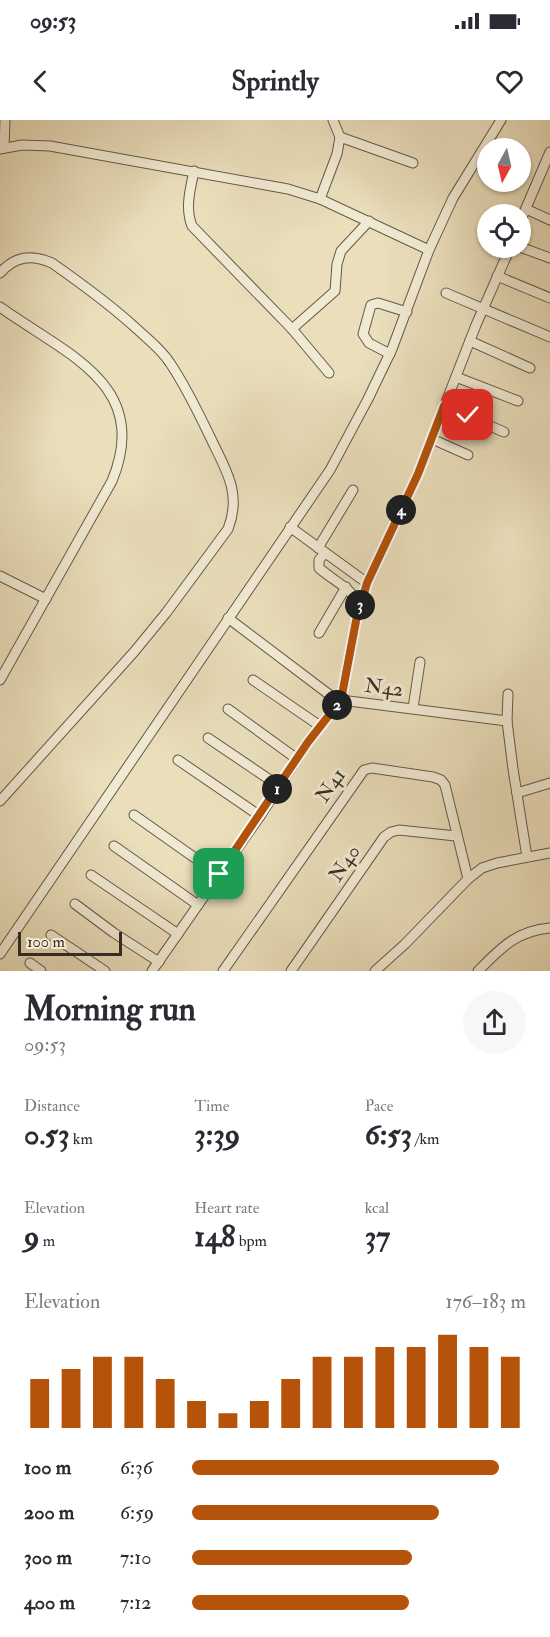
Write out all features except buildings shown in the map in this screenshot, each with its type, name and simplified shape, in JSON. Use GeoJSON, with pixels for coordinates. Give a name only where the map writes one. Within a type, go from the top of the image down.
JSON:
{"type":"FeatureCollection","features":[{"type":"Feature","properties":{"kind":"street"},"geometry":{"type":"LineString","coordinates":[[5,120],[2,148],[35,144],[50,146],[277,186],[321,200],[429,250]]}},
{"type":"Feature","properties":{"kind":"street"},"geometry":{"type":"LineString","coordinates":[[321,200],[337,154],[340,137],[333,120]]}},
{"type":"Feature","properties":{"kind":"street"},"geometry":{"type":"LineString","coordinates":[[0,954],[344,447],[390,354],[429,250],[453,198],[501,120]]}},
{"type":"Feature","properties":{"kind":"street"},"geometry":{"type":"LineString","coordinates":[[340,137],[413,163]]}},
{"type":"Feature","properties":{"kind":"street"},"geometry":{"type":"LineString","coordinates":[[528,204],[550,152]]}},
{"type":"Feature","properties":{"kind":"street"},"geometry":{"type":"LineString","coordinates":[[194,171],[188,207],[188,217],[192,226],[292,329],[329,373]]}},
{"type":"Feature","properties":{"kind":"street"},"geometry":{"type":"LineString","coordinates":[[540,175],[550,179]]}},
{"type":"Feature","properties":{"kind":"street"},"geometry":{"type":"LineString","coordinates":[[531,211],[550,220]]}},
{"type":"Feature","properties":{"kind":"street"},"geometry":{"type":"LineString","coordinates":[[292,329],[335,291],[337,264],[341,251],[369,222]]}},
{"type":"Feature","properties":{"kind":"street"},"geometry":{"type":"LineString","coordinates":[[531,251],[550,258]]}},
{"type":"Feature","properties":{"kind":"street"},"geometry":{"type":"LineString","coordinates":[[0,273],[10,263],[22,258],[42,258],[110,304],[147,337],[169,361],[188,391],[225,467],[234,500],[234,515],[228,529],[166,613],[134,652],[0,801]]}},
{"type":"Feature","properties":{"kind":"street"},"geometry":{"type":"LineString","coordinates":[[228,618],[340,701],[360,605],[367,583],[418,474],[505,258]]}},
{"type":"Feature","properties":{"kind":"street"},"geometry":{"type":"LineString","coordinates":[[497,276],[550,298]]}},
{"type":"Feature","properties":{"kind":"street"},"geometry":{"type":"LineString","coordinates":[[446,293],[550,337]]}},
{"type":"Feature","properties":{"kind":"street"},"geometry":{"type":"LineString","coordinates":[[390,354],[369,343],[363,334],[371,305],[378,303],[407,312]]}},
{"type":"Feature","properties":{"kind":"street"},"geometry":{"type":"LineString","coordinates":[[0,308],[75,357],[100,380],[111,393],[122,421],[122,450],[112,481],[0,680]]}},
{"type":"Feature","properties":{"kind":"street"},"geometry":{"type":"LineString","coordinates":[[470,341],[530,368]]}},
{"type":"Feature","properties":{"kind":"street"},"geometry":{"type":"LineString","coordinates":[[456,376],[518,401]]}},
{"type":"Feature","properties":{"kind":"street"},"geometry":{"type":"LineString","coordinates":[[444,406],[504,432]]}},
{"type":"Feature","properties":{"kind":"street"},"geometry":{"type":"LineString","coordinates":[[432,439],[468,454]]}},
{"type":"Feature","properties":{"kind":"street"},"geometry":{"type":"LineString","coordinates":[[353,490],[321,551],[319,568],[353,593],[360,605]]}},
{"type":"Feature","properties":{"kind":"street"},"geometry":{"type":"LineString","coordinates":[[290,527],[367,583]]}},
{"type":"Feature","properties":{"kind":"street"},"geometry":{"type":"LineString","coordinates":[[0,576],[46,599]]}},
{"type":"Feature","properties":{"kind":"street"},"geometry":{"type":"LineString","coordinates":[[320,633],[346,587]]}},
{"type":"Feature","properties":{"kind":"street"},"geometry":{"type":"LineString","coordinates":[[413,708],[420,662]]}},
{"type":"Feature","properties":{"kind":"street"},"geometry":{"type":"LineString","coordinates":[[253,680],[320,726]]}},
{"type":"Feature","properties":{"kind":"street"},"geometry":{"type":"LineString","coordinates":[[508,694],[507,721],[527,857]]}},
{"type":"Feature","properties":{"kind":"street","name":"N42"},"geometry":{"type":"LineString","coordinates":[[153,971],[297,759],[340,701],[507,721]]}},
{"type":"Feature","properties":{"kind":"street"},"geometry":{"type":"LineString","coordinates":[[228,709],[297,759]]}},
{"type":"Feature","properties":{"kind":"street"},"geometry":{"type":"LineString","coordinates":[[208,738],[279,786]]}},
{"type":"Feature","properties":{"kind":"street"},"geometry":{"type":"LineString","coordinates":[[178,760],[260,816]]}},
{"type":"Feature","properties":{"kind":"street","name":"N41"},"geometry":{"type":"LineString","coordinates":[[223,971],[364,770],[372,768],[441,780],[448,791],[456,836],[468,879]]}},
{"type":"Feature","properties":{"kind":"street"},"geometry":{"type":"LineString","coordinates":[[517,793],[550,783]]}},
{"type":"Feature","properties":{"kind":"street"},"geometry":{"type":"LineString","coordinates":[[134,815],[219,874]]}},
{"type":"Feature","properties":{"kind":"street","name":"N40"},"geometry":{"type":"LineString","coordinates":[[291,971],[384,837],[399,830],[456,836]]}},
{"type":"Feature","properties":{"kind":"street"},"geometry":{"type":"LineString","coordinates":[[114,846],[198,905]]}},
{"type":"Feature","properties":{"kind":"street"},"geometry":{"type":"LineString","coordinates":[[375,971],[482,868],[550,853]]}},
{"type":"Feature","properties":{"kind":"street"},"geometry":{"type":"LineString","coordinates":[[91,875],[178,934]]}},
{"type":"Feature","properties":{"kind":"street"},"geometry":{"type":"LineString","coordinates":[[75,904],[159,962]]}},
{"type":"Feature","properties":{"kind":"street"},"geometry":{"type":"LineString","coordinates":[[478,971],[520,934],[550,928]]}},
{"type":"Feature","properties":{"kind":"street"},"geometry":{"type":"LineString","coordinates":[[51,935],[105,971]]}},
{"type":"Feature","properties":{"kind":"street"},"geometry":{"type":"LineString","coordinates":[[30,963],[41,971]]}},
{"type":"Feature","properties":{"kind":"route"},"geometry":{"type":"LineString","coordinates":[[219,874],[308,742],[341,700],[362,597],[418,474],[444,406],[468,415]]}}]}
